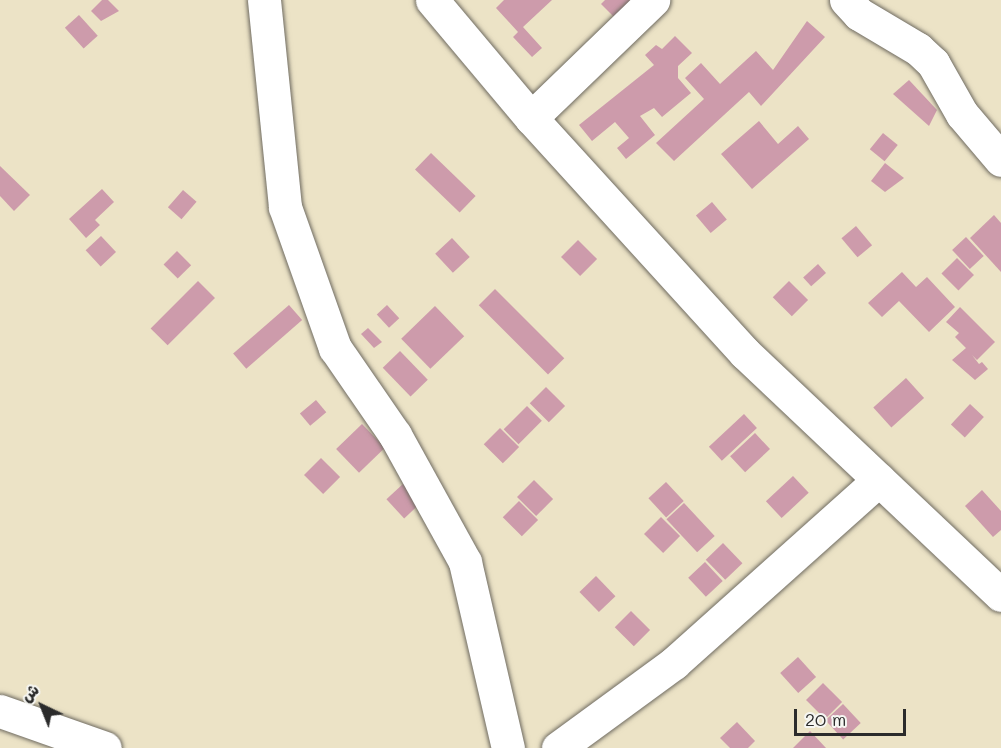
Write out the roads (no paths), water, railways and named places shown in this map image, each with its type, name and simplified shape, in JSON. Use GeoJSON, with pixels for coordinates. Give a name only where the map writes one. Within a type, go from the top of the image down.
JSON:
{"type":"FeatureCollection","features":[{"type":"Feature","properties":{"kind":"street"},"geometry":{"type":"LineString","coordinates":[[264,0],[285,207],[335,348],[395,435],[465,562],[508,748]]}},
{"type":"Feature","properties":{"kind":"street"},"geometry":{"type":"LineString","coordinates":[[432,0],[531,118],[745,353],[1001,595]]}},
{"type":"Feature","properties":{"kind":"street"},"geometry":{"type":"LineString","coordinates":[[531,118],[653,0]]}},
{"type":"Feature","properties":{"kind":"street"},"geometry":{"type":"LineString","coordinates":[[846,0],[859,14],[918,49],[933,63],[962,114],[1001,160]]}},
{"type":"Feature","properties":{"kind":"street"},"geometry":{"type":"LineString","coordinates":[[558,748],[674,663],[879,480]]}},
{"type":"Feature","properties":{"kind":"street"},"geometry":{"type":"LineString","coordinates":[[0,711],[105,748]]}}]}
